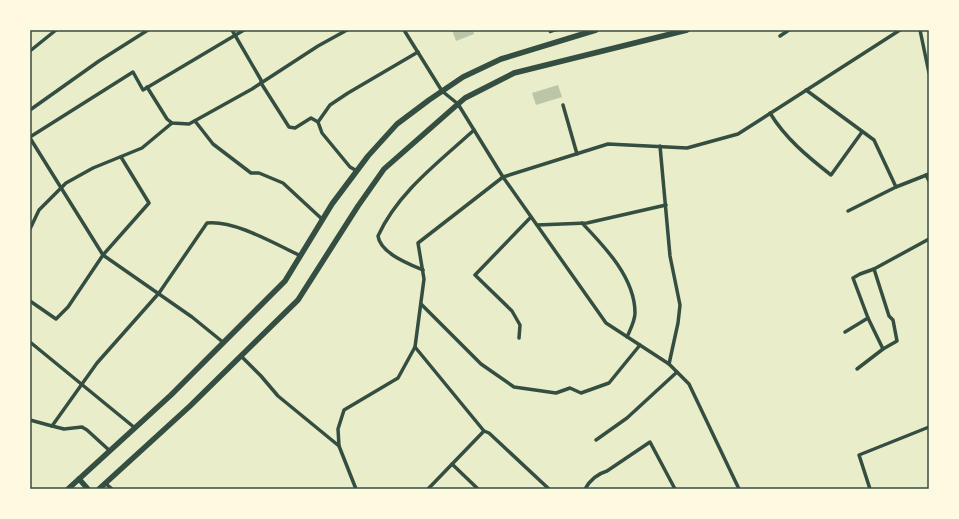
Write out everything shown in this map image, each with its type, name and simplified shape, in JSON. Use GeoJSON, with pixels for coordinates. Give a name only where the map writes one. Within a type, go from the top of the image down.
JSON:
{"type":"FeatureCollection","features":[{"type":"Feature","properties":{"kind":"main road"},"geometry":{"type":"LineString","coordinates":[[68,489],[172,395],[284,282],[332,204],[368,156],[397,124],[464,77],[501,59],[596,30]]}},
{"type":"Feature","properties":{"kind":"main road"},"geometry":{"type":"LineString","coordinates":[[99,489],[190,406],[298,300],[358,206],[384,169],[465,98],[514,73],[687,30]]}},
{"type":"Feature","properties":{"kind":"main road"},"geometry":{"type":"LineString","coordinates":[[79,479],[88,489]]}},
{"type":"Feature","properties":{"kind":"street"},"geometry":{"type":"LineString","coordinates":[[30,51],[56,30]]}},
{"type":"Feature","properties":{"kind":"street"},"geometry":{"type":"LineString","coordinates":[[30,110],[99,61],[148,30]]}},
{"type":"Feature","properties":{"kind":"street"},"geometry":{"type":"LineString","coordinates":[[232,30],[261,80],[261,83],[289,127],[294,128],[311,118],[318,122],[322,133],[350,167],[357,171]]}},
{"type":"Feature","properties":{"kind":"street"},"geometry":{"type":"LineString","coordinates":[[224,343],[159,293],[103,255],[30,138],[133,72],[143,90],[244,30]]}},
{"type":"Feature","properties":{"kind":"street"},"geometry":{"type":"LineString","coordinates":[[147,87],[167,119],[172,123],[189,124],[261,83],[318,46],[347,30]]}},
{"type":"Feature","properties":{"kind":"street"},"geometry":{"type":"LineString","coordinates":[[404,30],[442,91],[458,104],[503,177],[606,323],[668,364],[689,384],[739,489]]}},
{"type":"Feature","properties":{"kind":"street"},"geometry":{"type":"LineString","coordinates":[[550,30],[550,32],[556,30]]}},
{"type":"Feature","properties":{"kind":"street"},"geometry":{"type":"LineString","coordinates":[[780,36],[789,30]]}},
{"type":"Feature","properties":{"kind":"street"},"geometry":{"type":"LineString","coordinates":[[356,489],[339,446],[338,429],[344,410],[398,378],[415,347],[424,279],[418,243],[503,177],[608,144],[687,148],[738,134],[900,30]]}},
{"type":"Feature","properties":{"kind":"street"},"geometry":{"type":"LineString","coordinates":[[920,30],[929,73]]}},
{"type":"Feature","properties":{"kind":"street"},"geometry":{"type":"LineString","coordinates":[[318,122],[330,105],[418,52]]}},
{"type":"Feature","properties":{"kind":"street"},"geometry":{"type":"LineString","coordinates":[[806,90],[874,140],[896,188]]}},
{"type":"Feature","properties":{"kind":"street"},"geometry":{"type":"LineString","coordinates":[[563,105],[577,154]]}},
{"type":"Feature","properties":{"kind":"street"},"geometry":{"type":"LineString","coordinates":[[770,113],[777,125],[800,150],[831,175],[862,132]]}},
{"type":"Feature","properties":{"kind":"street"},"geometry":{"type":"LineString","coordinates":[[195,121],[213,144],[251,173],[260,173],[283,183],[323,220]]}},
{"type":"Feature","properties":{"kind":"street"},"geometry":{"type":"LineString","coordinates":[[30,229],[39,210],[66,183],[93,168],[122,158],[142,148],[172,123]]}},
{"type":"Feature","properties":{"kind":"street"},"geometry":{"type":"LineString","coordinates":[[423,270],[400,260],[385,248],[378,240],[378,236],[393,209],[408,190],[474,130]]}},
{"type":"Feature","properties":{"kind":"street"},"geometry":{"type":"LineString","coordinates":[[660,146],[670,256],[680,305],[678,323],[668,364]]}},
{"type":"Feature","properties":{"kind":"street"},"geometry":{"type":"LineString","coordinates":[[30,301],[56,320],[68,306],[103,255],[148,203],[122,158]]}},
{"type":"Feature","properties":{"kind":"street"},"geometry":{"type":"LineString","coordinates":[[848,211],[896,188],[928,175],[929,181]]}},
{"type":"Feature","properties":{"kind":"street"},"geometry":{"type":"LineString","coordinates":[[537,225],[582,223],[666,205]]}},
{"type":"Feature","properties":{"kind":"street"},"geometry":{"type":"LineString","coordinates":[[519,338],[520,325],[512,311],[475,275],[531,217]]}},
{"type":"Feature","properties":{"kind":"street"},"geometry":{"type":"LineString","coordinates":[[52,426],[97,363],[159,293],[206,223],[217,222],[237,227],[301,256]]}},
{"type":"Feature","properties":{"kind":"street"},"geometry":{"type":"LineString","coordinates":[[582,223],[601,242],[619,266],[632,295],[635,314],[627,337]]}},
{"type":"Feature","properties":{"kind":"street"},"geometry":{"type":"LineString","coordinates":[[883,349],[868,318],[853,278],[874,269],[929,239]]}},
{"type":"Feature","properties":{"kind":"street"},"geometry":{"type":"LineString","coordinates":[[857,369],[883,349],[897,341],[893,320],[890,316],[874,269]]}},
{"type":"Feature","properties":{"kind":"street"},"geometry":{"type":"LineString","coordinates":[[421,304],[481,364],[514,387],[556,393],[570,388],[581,393],[609,383],[640,345]]}},
{"type":"Feature","properties":{"kind":"street"},"geometry":{"type":"LineString","coordinates":[[845,332],[868,318]]}},
{"type":"Feature","properties":{"kind":"street"},"geometry":{"type":"LineString","coordinates":[[30,342],[135,428]]}},
{"type":"Feature","properties":{"kind":"street"},"geometry":{"type":"LineString","coordinates":[[415,347],[484,431],[489,433],[549,489]]}},
{"type":"Feature","properties":{"kind":"street"},"geometry":{"type":"LineString","coordinates":[[241,356],[278,396],[339,446]]}},
{"type":"Feature","properties":{"kind":"street"},"geometry":{"type":"LineString","coordinates":[[596,440],[627,418],[677,372]]}},
{"type":"Feature","properties":{"kind":"street"},"geometry":{"type":"LineString","coordinates":[[30,420],[64,429],[82,427],[110,451]]}},
{"type":"Feature","properties":{"kind":"street"},"geometry":{"type":"LineString","coordinates":[[870,489],[859,456],[929,427]]}},
{"type":"Feature","properties":{"kind":"street"},"geometry":{"type":"LineString","coordinates":[[428,489],[484,431]]}},
{"type":"Feature","properties":{"kind":"street"},"geometry":{"type":"LineString","coordinates":[[584,489],[589,482],[600,473],[607,471],[650,442],[675,489]]}},
{"type":"Feature","properties":{"kind":"street"},"geometry":{"type":"LineString","coordinates":[[452,464],[478,489]]}},
{"type":"Feature","properties":{"kind":"street"},"geometry":{"type":"LineString","coordinates":[[105,483],[112,489]]}},
{"type":"Feature","properties":{"kind":"building"},"geometry":{"type":"Polygon","coordinates":[[[452,30],[473,30],[474,34],[456,41],[452,30]]]}},
{"type":"Feature","properties":{"kind":"building"},"geometry":{"type":"Polygon","coordinates":[[[558,85],[562,97],[536,105],[532,93],[558,85]]]}}]}
